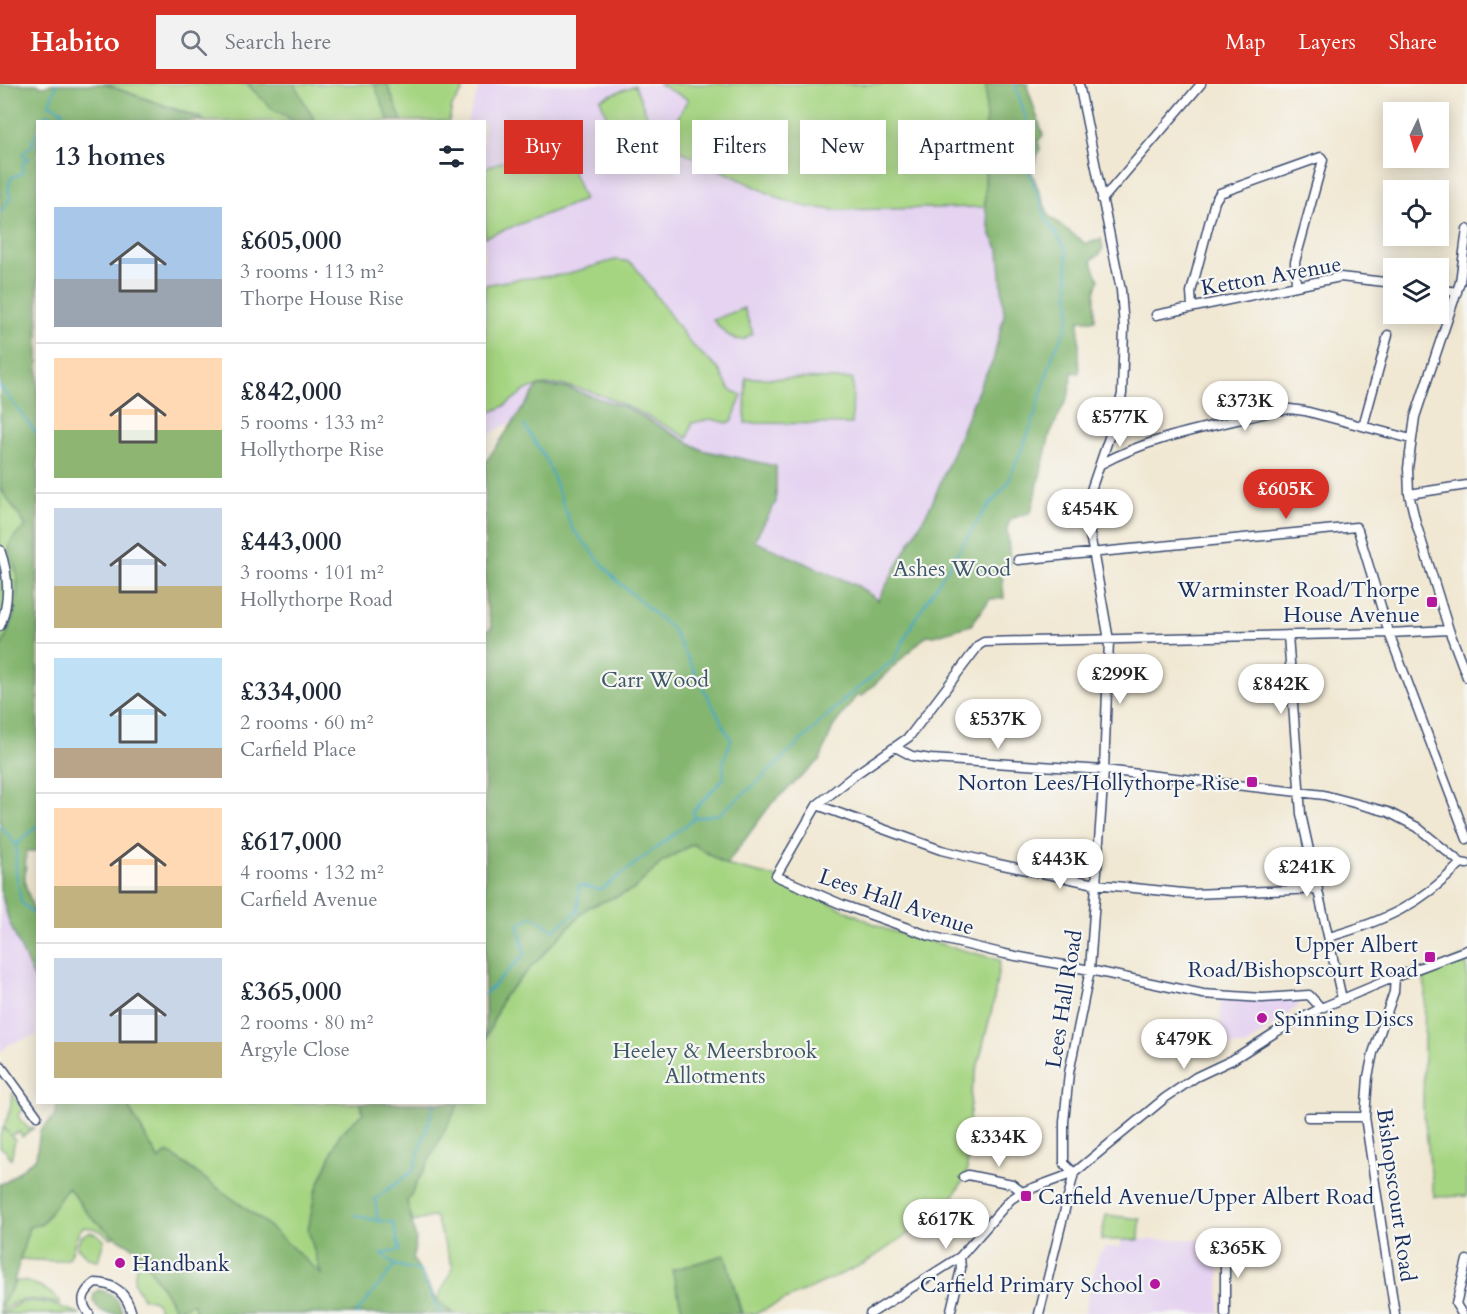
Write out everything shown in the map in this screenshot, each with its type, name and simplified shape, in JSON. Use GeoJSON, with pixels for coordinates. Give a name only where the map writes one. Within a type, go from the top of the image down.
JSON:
{"type":"FeatureCollection","features":[{"type":"Feature","properties":{"kind":"street","name":"Lees Hall Road"},"geometry":{"type":"LineString","coordinates":[[1074,1173],[1064,1163],[1064,1122],[1070,1074],[1090,970],[1104,770],[1109,640],[1089,523],[1089,505],[1091,490],[1122,394],[1124,369],[1121,290],[1079,84]]}},
{"type":"Feature","properties":{"kind":"street"},"geometry":{"type":"LineString","coordinates":[[1102,200],[1201,84]]}},
{"type":"Feature","properties":{"kind":"street"},"geometry":{"type":"LineString","coordinates":[[1192,307],[1191,292],[1217,196],[1320,157],[1323,160],[1295,262],[1296,285]]}},
{"type":"Feature","properties":{"kind":"street"},"geometry":{"type":"LineString","coordinates":[[1467,229],[1457,292],[1423,390],[1411,439],[1408,468],[1409,494],[1416,523],[1449,630],[1467,677]]}},
{"type":"Feature","properties":{"kind":"street","name":"Ketton Avenue"},"geometry":{"type":"LineString","coordinates":[[1156,315],[1344,277],[1383,282]]}},
{"type":"Feature","properties":{"kind":"street"},"geometry":{"type":"LineString","coordinates":[[1449,291],[1457,292]]}},
{"type":"Feature","properties":{"kind":"street"},"geometry":{"type":"LineString","coordinates":[[1363,426],[1388,334]]}},
{"type":"Feature","properties":{"kind":"street"},"geometry":{"type":"LineString","coordinates":[[1101,464],[1126,450],[1149,442],[1290,409],[1411,439]]}},
{"type":"Feature","properties":{"kind":"street"},"geometry":{"type":"LineString","coordinates":[[1409,494],[1467,485]]}},
{"type":"Feature","properties":{"kind":"street"},"geometry":{"type":"LineString","coordinates":[[1018,560],[1352,526],[1358,530],[1389,633],[1467,839]]}},
{"type":"Feature","properties":{"kind":"street"},"geometry":{"type":"LineString","coordinates":[[0,550],[7,596],[0,626]]}},
{"type":"Feature","properties":{"kind":"street"},"geometry":{"type":"LineString","coordinates":[[817,805],[909,736],[979,645],[984,642],[1449,630]]}},
{"type":"Feature","properties":{"kind":"street"},"geometry":{"type":"LineString","coordinates":[[1288,635],[1301,814],[1306,846],[1318,889],[1342,999]]}},
{"type":"Feature","properties":{"kind":"street"},"geometry":{"type":"LineString","coordinates":[[895,747],[912,756],[931,759],[1104,770],[1324,795],[1388,812],[1417,827],[1464,863],[1418,902],[1365,926],[1329,937]]}},
{"type":"Feature","properties":{"kind":"street"},"geometry":{"type":"LineString","coordinates":[[817,805],[941,850],[1095,884],[1193,894],[1318,889]]}},
{"type":"Feature","properties":{"kind":"street","name":"Lees Hall Avenue"},"geometry":{"type":"LineString","coordinates":[[817,805],[776,876],[843,905],[930,936],[1005,954],[1203,994],[1262,998],[1309,995],[1321,1008]]}},
{"type":"Feature","properties":{"kind":"street"},"geometry":{"type":"LineString","coordinates":[[870,1314],[960,1257],[1010,1200],[1022,1192],[1074,1173],[1164,1098],[1196,1077],[1232,1060],[1276,1032],[1321,1008],[1467,950]]}},
{"type":"Feature","properties":{"kind":"street","name":"Bishopscourt Road"},"geometry":{"type":"LineString","coordinates":[[1395,977],[1394,992],[1368,1077],[1365,1117],[1395,1314]]}},
{"type":"Feature","properties":{"kind":"street"},"geometry":{"type":"LineString","coordinates":[[0,1065],[37,1116]]}},
{"type":"Feature","properties":{"kind":"street"},"geometry":{"type":"LineString","coordinates":[[1308,1117],[1365,1117]]}},
{"type":"Feature","properties":{"kind":"street"},"geometry":{"type":"LineString","coordinates":[[1039,1314],[1074,1173]]}},
{"type":"Feature","properties":{"kind":"street"},"geometry":{"type":"LineString","coordinates":[[963,1176],[1012,1184],[1022,1192]]}},
{"type":"Feature","properties":{"kind":"street"},"geometry":{"type":"LineString","coordinates":[[1225,1314],[1226,1245]]}},
{"type":"Feature","properties":{"kind":"street"},"geometry":{"type":"LineString","coordinates":[[950,1314],[961,1269],[960,1257]]}},
{"type":"Feature","properties":{"kind":"street"},"geometry":{"type":"LineString","coordinates":[[1462,1314],[1456,1304],[1467,1260]]}},
{"type":"Feature","properties":{"kind":"street"},"geometry":{"type":"LineString","coordinates":[[89,1314],[82,1297],[95,1283],[111,1285],[120,1290],[128,1300],[132,1314]]}},
{"type":"Feature","properties":{"kind":"shaded area"},"geometry":{"type":"Polygon","coordinates":[[[480,84],[658,84],[688,99],[677,120],[595,120],[595,174],[680,174],[680,150],[692,155],[692,174],[736,174],[818,210],[985,207],[991,235],[999,250],[1004,315],[993,361],[982,381],[932,503],[877,600],[858,586],[753,541],[776,502],[736,458],[702,450],[627,408],[538,386],[515,420],[486,435],[486,120],[468,120],[480,84]]]}},
{"type":"Feature","properties":{"kind":"shaded area"},"geometry":{"type":"Polygon","coordinates":[[[0,888],[9,922],[36,981],[36,1035],[9,1044],[0,1053],[0,888]]]}},
{"type":"Feature","properties":{"kind":"shaded area"},"geometry":{"type":"Polygon","coordinates":[[[1221,995],[1299,995],[1299,1003],[1297,1007],[1246,1046],[1219,1045],[1221,995]]]}},
{"type":"Feature","properties":{"kind":"shaded area","name":"Carfield Primary School"},"geometry":{"type":"Polygon","coordinates":[[[1220,1239],[1219,1314],[1084,1314],[1098,1254],[1106,1247],[1121,1247],[1121,1240],[1220,1239]]]}},
{"type":"Feature","properties":{"kind":"green space"},"geometry":{"type":"Polygon","coordinates":[[[0,84],[42,86],[104,84],[201,119],[202,120],[36,120],[36,851],[26,851],[25,884],[34,911],[36,926],[36,983],[9,922],[0,888],[0,649],[12,621],[17,591],[16,571],[9,545],[26,526],[0,488],[0,84]]]}},
{"type":"Feature","properties":{"kind":"green space"},"geometry":{"type":"Polygon","coordinates":[[[104,84],[460,84],[463,91],[452,106],[449,120],[202,120],[104,84]]]}},
{"type":"Feature","properties":{"kind":"green space"},"geometry":{"type":"Polygon","coordinates":[[[247,84],[294,84],[314,120],[291,120],[272,109],[247,84]]]}},
{"type":"Feature","properties":{"kind":"green space"},"geometry":{"type":"Polygon","coordinates":[[[374,84],[387,84],[402,120],[389,120],[374,84]]]}},
{"type":"Feature","properties":{"kind":"green space"},"geometry":{"type":"Polygon","coordinates":[[[658,84],[986,84],[986,120],[898,120],[898,174],[985,174],[985,207],[836,210],[807,207],[785,201],[729,174],[788,174],[788,120],[692,120],[692,156],[680,151],[680,120],[677,120],[688,99],[658,84]]]}},
{"type":"Feature","properties":{"kind":"green space","name":"Carr Wood"},"geometry":{"type":"Polygon","coordinates":[[[986,84],[1028,84],[1043,135],[1038,141],[1040,149],[1035,161],[1035,120],[986,120],[986,84]]]}},
{"type":"Feature","properties":{"kind":"green space"},"geometry":{"type":"Polygon","coordinates":[[[635,85],[649,120],[608,120],[600,99],[635,85]]]}},
{"type":"Feature","properties":{"kind":"green space"},"geometry":{"type":"Polygon","coordinates":[[[504,161],[504,174],[574,174],[584,200],[486,237],[486,168],[504,161]]]}},
{"type":"Feature","properties":{"kind":"green space","name":"Carr Wood"},"geometry":{"type":"Polygon","coordinates":[[[985,174],[1032,174],[1049,216],[1086,244],[1101,239],[1103,248],[1099,255],[1091,260],[1099,280],[1095,293],[1095,320],[1079,320],[1079,373],[1072,372],[1069,394],[1050,434],[1031,512],[1011,519],[1007,527],[1010,563],[1002,574],[1004,598],[990,599],[971,625],[934,636],[927,635],[862,696],[857,695],[833,727],[820,760],[772,803],[726,865],[693,844],[662,862],[633,890],[587,908],[503,997],[486,1039],[486,632],[492,627],[486,604],[486,462],[538,386],[568,388],[627,408],[702,450],[776,466],[776,502],[754,541],[858,586],[878,600],[932,503],[982,381],[993,361],[1004,315],[999,250],[991,235],[985,207],[985,174]]]}},
{"type":"Feature","properties":{"kind":"green space"},"geometry":{"type":"Polygon","coordinates":[[[615,260],[626,261],[634,265],[690,343],[719,370],[730,390],[742,395],[732,421],[727,423],[711,419],[692,423],[688,438],[616,401],[595,393],[556,385],[531,388],[501,408],[486,412],[486,285],[563,275],[615,260]]]}},
{"type":"Feature","properties":{"kind":"green space"},"geometry":{"type":"Polygon","coordinates":[[[744,308],[753,334],[746,339],[731,337],[713,320],[744,308]]]}},
{"type":"Feature","properties":{"kind":"green space"},"geometry":{"type":"Polygon","coordinates":[[[746,378],[853,379],[852,424],[745,423],[746,378]]]}},
{"type":"Feature","properties":{"kind":"green space"},"geometry":{"type":"Polygon","coordinates":[[[0,488],[26,526],[9,545],[16,571],[17,591],[12,621],[0,649],[0,488]]]}},
{"type":"Feature","properties":{"kind":"green space","name":"Heeley & Meersbrook Allotments"},"geometry":{"type":"Polygon","coordinates":[[[693,844],[726,865],[775,877],[885,929],[1000,960],[993,1005],[971,1093],[965,1178],[947,1206],[865,1263],[755,1314],[742,1314],[725,1255],[673,1270],[683,1314],[454,1314],[437,1300],[453,1268],[435,1216],[413,1222],[407,1202],[458,1104],[486,1104],[486,1039],[503,997],[587,907],[633,890],[662,862],[693,844]]]}},
{"type":"Feature","properties":{"kind":"green space"},"geometry":{"type":"Polygon","coordinates":[[[1467,956],[1467,1196],[1434,1197],[1423,1107],[1425,987],[1423,972],[1467,956]]]}},
{"type":"Feature","properties":{"kind":"green space"},"geometry":{"type":"Polygon","coordinates":[[[12,1094],[23,1109],[18,1117],[29,1129],[34,1128],[22,1137],[20,1132],[10,1135],[15,1140],[11,1159],[0,1147],[0,1135],[3,1128],[9,1133],[4,1127],[10,1110],[12,1094]]]}},
{"type":"Feature","properties":{"kind":"green space"},"geometry":{"type":"Polygon","coordinates":[[[57,1104],[127,1104],[159,1160],[168,1152],[263,1221],[321,1274],[308,1230],[315,1193],[340,1134],[363,1113],[361,1104],[458,1104],[407,1202],[416,1239],[413,1259],[437,1300],[454,1314],[196,1314],[194,1303],[176,1310],[138,1250],[115,1237],[89,1215],[68,1187],[42,1224],[29,1227],[13,1285],[0,1308],[0,1184],[6,1182],[36,1157],[40,1131],[56,1115],[57,1104]]]}},
{"type":"Feature","properties":{"kind":"green space"},"geometry":{"type":"Polygon","coordinates":[[[127,1104],[361,1104],[363,1113],[340,1134],[315,1193],[309,1230],[322,1275],[263,1221],[168,1152],[159,1160],[127,1104]]]}},
{"type":"Feature","properties":{"kind":"green space"},"geometry":{"type":"Polygon","coordinates":[[[68,1187],[89,1215],[115,1237],[109,1238],[98,1230],[83,1227],[67,1259],[54,1261],[20,1259],[29,1227],[42,1224],[68,1187]]]}},
{"type":"Feature","properties":{"kind":"green space"},"geometry":{"type":"Polygon","coordinates":[[[1106,1215],[1140,1219],[1139,1240],[1101,1240],[1106,1215]]]}},
{"type":"Feature","properties":{"kind":"green space"},"geometry":{"type":"Polygon","coordinates":[[[89,1232],[97,1234],[104,1240],[98,1261],[87,1257],[77,1247],[80,1237],[89,1232]]]}},
{"type":"Feature","properties":{"kind":"green space"},"geometry":{"type":"Polygon","coordinates":[[[138,1250],[176,1310],[194,1303],[196,1314],[162,1314],[155,1301],[143,1298],[134,1283],[138,1250]]]}},
{"type":"Feature","properties":{"kind":"green space"},"geometry":{"type":"Polygon","coordinates":[[[725,1255],[741,1314],[683,1314],[672,1270],[725,1255]]]}},
{"type":"Feature","properties":{"kind":"green space"},"geometry":{"type":"Polygon","coordinates":[[[16,1281],[40,1286],[60,1301],[60,1304],[43,1300],[21,1301],[0,1313],[0,1308],[16,1281]]]}},
{"type":"Feature","properties":{"kind":"green space"},"geometry":{"type":"Polygon","coordinates":[[[98,1290],[114,1298],[122,1314],[108,1313],[98,1308],[93,1300],[98,1290]]]}},
{"type":"Feature","properties":{"kind":"green space"},"geometry":{"type":"Polygon","coordinates":[[[32,1301],[52,1304],[81,1314],[2,1314],[19,1303],[32,1301]]]}},
{"type":"Feature","properties":{"kind":"waterway"},"geometry":{"type":"LineString","coordinates":[[44,120],[46,114],[59,117],[63,111],[49,104],[57,84]]}},
{"type":"Feature","properties":{"kind":"waterway"},"geometry":{"type":"LineString","coordinates":[[486,993],[525,954],[518,925],[533,916],[553,930],[578,911],[579,885],[601,890],[695,818],[719,814],[759,781],[849,695],[894,660],[915,619],[985,510],[1007,485],[1032,424],[1054,351],[1066,329],[1070,312],[1066,249],[1046,219],[1028,169],[1035,146],[1015,84]]}},
{"type":"Feature","properties":{"kind":"waterway"},"geometry":{"type":"LineString","coordinates":[[0,211],[11,197],[8,190],[11,178],[22,173],[23,163],[29,158],[22,155],[25,150],[34,145],[32,141],[36,134]]}},
{"type":"Feature","properties":{"kind":"waterway"},"geometry":{"type":"LineString","coordinates":[[0,386],[36,432]]}},
{"type":"Feature","properties":{"kind":"waterway"},"geometry":{"type":"LineString","coordinates":[[524,425],[547,461],[572,528],[615,579],[672,629],[731,740],[723,763],[724,778],[693,811],[695,818]]}},
{"type":"Feature","properties":{"kind":"waterway"},"geometry":{"type":"LineString","coordinates":[[0,825],[16,845],[16,872],[21,902],[36,916]]}},
{"type":"Feature","properties":{"kind":"waterway"},"geometry":{"type":"LineString","coordinates":[[16,845],[36,827]]}},
{"type":"Feature","properties":{"kind":"waterway"},"geometry":{"type":"LineString","coordinates":[[378,1221],[375,1199],[413,1171],[434,1104]]}},
{"type":"Feature","properties":{"kind":"waterway"},"geometry":{"type":"LineString","coordinates":[[355,1215],[393,1222],[400,1250],[382,1254],[395,1265],[420,1271],[441,1314]]}},
{"type":"Feature","properties":{"kind":"waterway"},"geometry":{"type":"LineString","coordinates":[[356,1314],[395,1265]]}},
{"type":"Feature","properties":{"kind":"place","name":"Warminster Road/Thorpe House Avenue"},"geometry":{"type":"Point","coordinates":[1432,602]}},
{"type":"Feature","properties":{"kind":"place","name":"Norton Lees/Hollythorpe Rise"},"geometry":{"type":"Point","coordinates":[1252,782]}},
{"type":"Feature","properties":{"kind":"place","name":"Upper Albert Road/Bishopscourt Road"},"geometry":{"type":"Point","coordinates":[1430,957]}},
{"type":"Feature","properties":{"kind":"place","name":"Spinning Discs"},"geometry":{"type":"Point","coordinates":[1262,1018]}},
{"type":"Feature","properties":{"kind":"place","name":"Carfield Avenue/Upper Albert Road"},"geometry":{"type":"Point","coordinates":[1026,1196]}},
{"type":"Feature","properties":{"kind":"place","name":"Handbank"},"geometry":{"type":"Point","coordinates":[120,1263]}},
{"type":"Feature","properties":{"kind":"place","name":"Carfield Primary School"},"geometry":{"type":"Point","coordinates":[1155,1284]}},
{"type":"Feature","properties":{"kind":"park label","name":"Ashes Wood"},"geometry":{"type":"Point","coordinates":[952,568]}}]}
